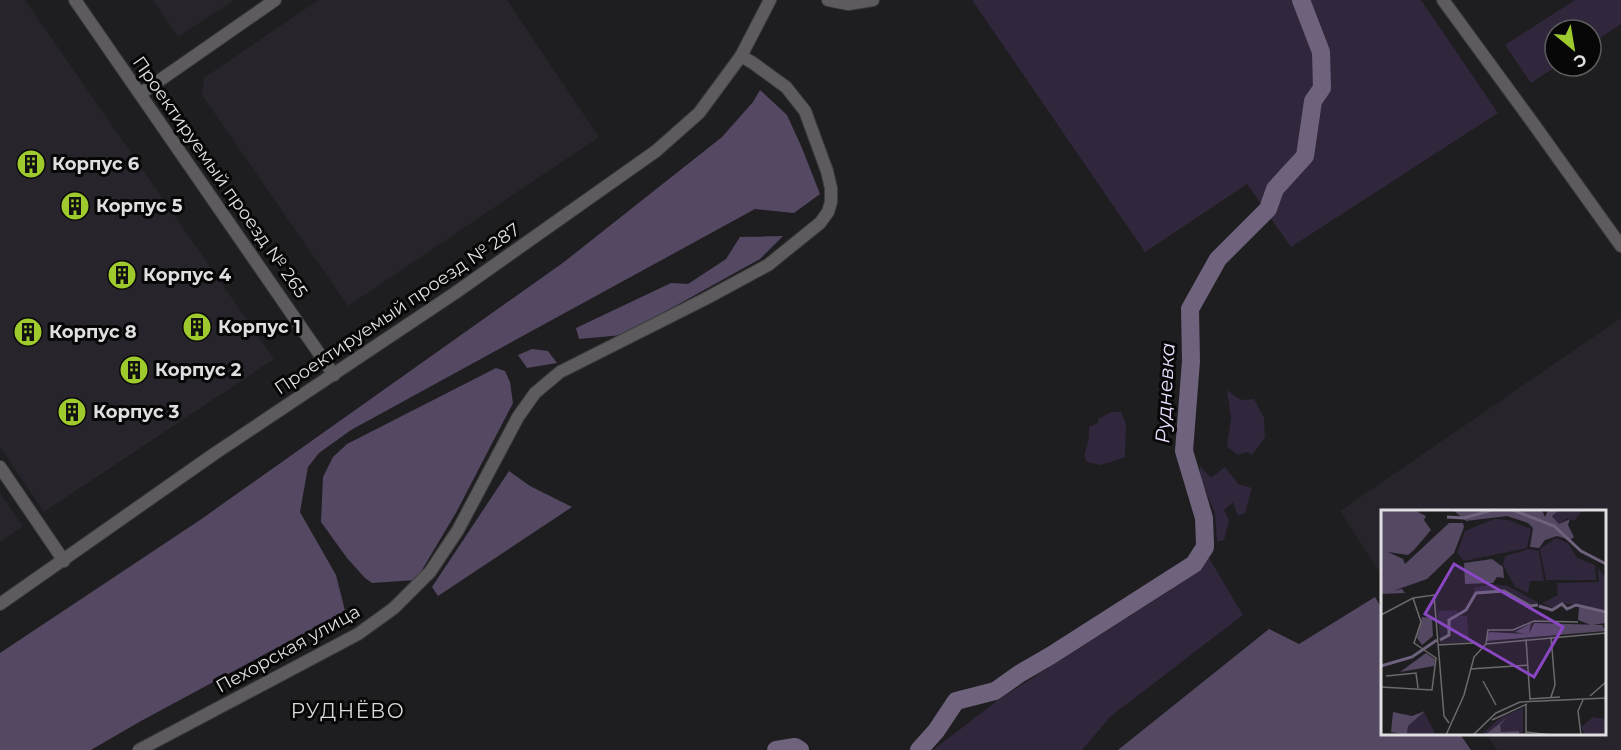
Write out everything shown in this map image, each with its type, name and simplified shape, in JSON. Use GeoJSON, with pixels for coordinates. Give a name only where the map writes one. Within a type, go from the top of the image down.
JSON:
{"type":"FeatureCollection","features":[{"type":"Feature","properties":{"kind":"street","name":"Проектируемый проезд № 265"},"geometry":{"type":"LineString","coordinates":[[75,0],[334,375]]}},
{"type":"Feature","properties":{"kind":"street"},"geometry":{"type":"LineString","coordinates":[[140,94],[275,0]]}},
{"type":"Feature","properties":{"kind":"street","name":"Проектируемый проезд № 287"},"geometry":{"type":"LineString","coordinates":[[0,604],[214,454],[455,293],[656,151],[699,113],[741,56],[770,0]]}},
{"type":"Feature","properties":{"kind":"street"},"geometry":{"type":"LineString","coordinates":[[828,0],[848,4],[873,0]]}},
{"type":"Feature","properties":{"kind":"street"},"geometry":{"type":"LineString","coordinates":[[1443,0],[1621,246]]}},
{"type":"Feature","properties":{"kind":"street","name":"Пехорская улица"},"geometry":{"type":"LineString","coordinates":[[139,750],[358,634],[394,608],[430,572],[458,530],[518,417],[534,393],[560,372],[768,265],[820,223],[828,212],[831,188],[805,111],[786,87],[741,56]]}},
{"type":"Feature","properties":{"kind":"street"},"geometry":{"type":"LineString","coordinates":[[0,468],[64,561]]}},
{"type":"Feature","properties":{"kind":"shaded area"},"geometry":{"type":"Polygon","coordinates":[[[0,0],[25,0],[274,359],[44,512],[0,447],[0,0]]]}},
{"type":"Feature","properties":{"kind":"shaded area"},"geometry":{"type":"Polygon","coordinates":[[[153,0],[234,0],[178,37],[153,0]]]}},
{"type":"Feature","properties":{"kind":"shaded area"},"geometry":{"type":"Polygon","coordinates":[[[318,0],[507,0],[599,137],[348,306],[202,95],[204,78],[318,0]]]}},
{"type":"Feature","properties":{"kind":"shaded area"},"geometry":{"type":"Polygon","coordinates":[[[972,0],[1421,0],[1498,113],[1291,247],[1247,184],[1145,252],[972,0]]]}},
{"type":"Feature","properties":{"kind":"shaded area"},"geometry":{"type":"Polygon","coordinates":[[[1575,0],[1621,0],[1621,24],[1603,36],[1603,18],[1547,18],[1575,0]]]}},
{"type":"Feature","properties":{"kind":"shaded area"},"geometry":{"type":"Polygon","coordinates":[[[1543,21],[1543,75],[1531,83],[1505,45],[1543,21]]]}},
{"type":"Feature","properties":{"kind":"shaded area"},"geometry":{"type":"Polygon","coordinates":[[[760,90],[787,115],[820,194],[794,213],[755,209],[351,430],[319,453],[308,467],[300,512],[336,575],[345,611],[91,750],[0,750],[0,653],[200,520],[564,262],[722,137],[753,102],[760,90]]]}},
{"type":"Feature","properties":{"kind":"shaded area"},"geometry":{"type":"Polygon","coordinates":[[[783,236],[760,259],[623,335],[579,339],[576,328],[671,283],[688,284],[726,259],[740,237],[783,236]]]}},
{"type":"Feature","properties":{"kind":"shaded area"},"geometry":{"type":"Polygon","coordinates":[[[1621,318],[1621,750],[1497,750],[1487,735],[1606,735],[1606,510],[1381,510],[1381,574],[1340,511],[1621,318]]]}},
{"type":"Feature","properties":{"kind":"shaded area"},"geometry":{"type":"Polygon","coordinates":[[[532,349],[548,351],[557,363],[527,368],[518,355],[532,349]]]}},
{"type":"Feature","properties":{"kind":"shaded area"},"geometry":{"type":"Polygon","coordinates":[[[496,368],[505,371],[510,382],[513,403],[457,511],[416,580],[372,583],[347,558],[321,522],[323,477],[333,457],[347,444],[496,368]]]}},
{"type":"Feature","properties":{"kind":"shaded area"},"geometry":{"type":"Polygon","coordinates":[[[1227,390],[1240,400],[1254,399],[1264,418],[1265,437],[1252,455],[1247,452],[1238,455],[1227,447],[1231,418],[1227,390]]]}},
{"type":"Feature","properties":{"kind":"shaded area"},"geometry":{"type":"Polygon","coordinates":[[[1111,412],[1121,412],[1126,424],[1125,457],[1100,465],[1087,462],[1085,454],[1089,427],[1111,412]]]}},
{"type":"Feature","properties":{"kind":"shaded area"},"geometry":{"type":"Polygon","coordinates":[[[1200,466],[1211,478],[1225,467],[1238,484],[1252,488],[1245,513],[1238,516],[1233,502],[1224,510],[1229,520],[1224,540],[1217,542],[1215,514],[1200,477],[1200,466]]]}},
{"type":"Feature","properties":{"kind":"shaded area"},"geometry":{"type":"Polygon","coordinates":[[[509,471],[530,486],[572,507],[438,596],[432,587],[509,471]]]}},
{"type":"Feature","properties":{"kind":"shaded area"},"geometry":{"type":"Polygon","coordinates":[[[0,493],[23,526],[0,542],[0,493]]]}},
{"type":"Feature","properties":{"kind":"shaded area"},"geometry":{"type":"Polygon","coordinates":[[[1209,558],[1243,615],[1111,716],[1082,750],[933,750],[998,700],[1169,591],[1209,558]]]}},
{"type":"Feature","properties":{"kind":"shaded area"},"geometry":{"type":"Polygon","coordinates":[[[1375,597],[1381,607],[1381,735],[1461,735],[1471,750],[1118,750],[1269,629],[1299,644],[1375,597]]]}},
{"type":"Feature","properties":{"kind":"waterway","name":"Рудневка"},"geometry":{"type":"LineString","coordinates":[[919,750],[936,731],[956,701],[995,691],[1194,564],[1205,547],[1204,518],[1184,451],[1191,361],[1190,309],[1218,259],[1268,209],[1275,189],[1305,156],[1313,101],[1322,88],[1321,52],[1301,0]]}},
{"type":"Feature","properties":{"kind":"waterway","name":"Рудневка"},"geometry":{"type":"LineString","coordinates":[[776,750],[795,747],[800,750]]}},
{"type":"Feature","properties":{"kind":"place","name":"Корпус 6"},"geometry":{"type":"Point","coordinates":[31,164]}},
{"type":"Feature","properties":{"kind":"place","name":"Корпус 5"},"geometry":{"type":"Point","coordinates":[75,206]}},
{"type":"Feature","properties":{"kind":"place","name":"Корпус 4"},"geometry":{"type":"Point","coordinates":[122,275]}},
{"type":"Feature","properties":{"kind":"place","name":"Корпус 1"},"geometry":{"type":"Point","coordinates":[197,327]}},
{"type":"Feature","properties":{"kind":"place","name":"Корпус 8"},"geometry":{"type":"Point","coordinates":[28,332]}},
{"type":"Feature","properties":{"kind":"place","name":"Корпус 2"},"geometry":{"type":"Point","coordinates":[134,370]}},
{"type":"Feature","properties":{"kind":"place","name":"Корпус 3"},"geometry":{"type":"Point","coordinates":[72,412]}},
{"type":"Feature","properties":{"kind":"district","name":"РУДНЁВО"},"geometry":{"type":"Point","coordinates":[348,711]}}]}
